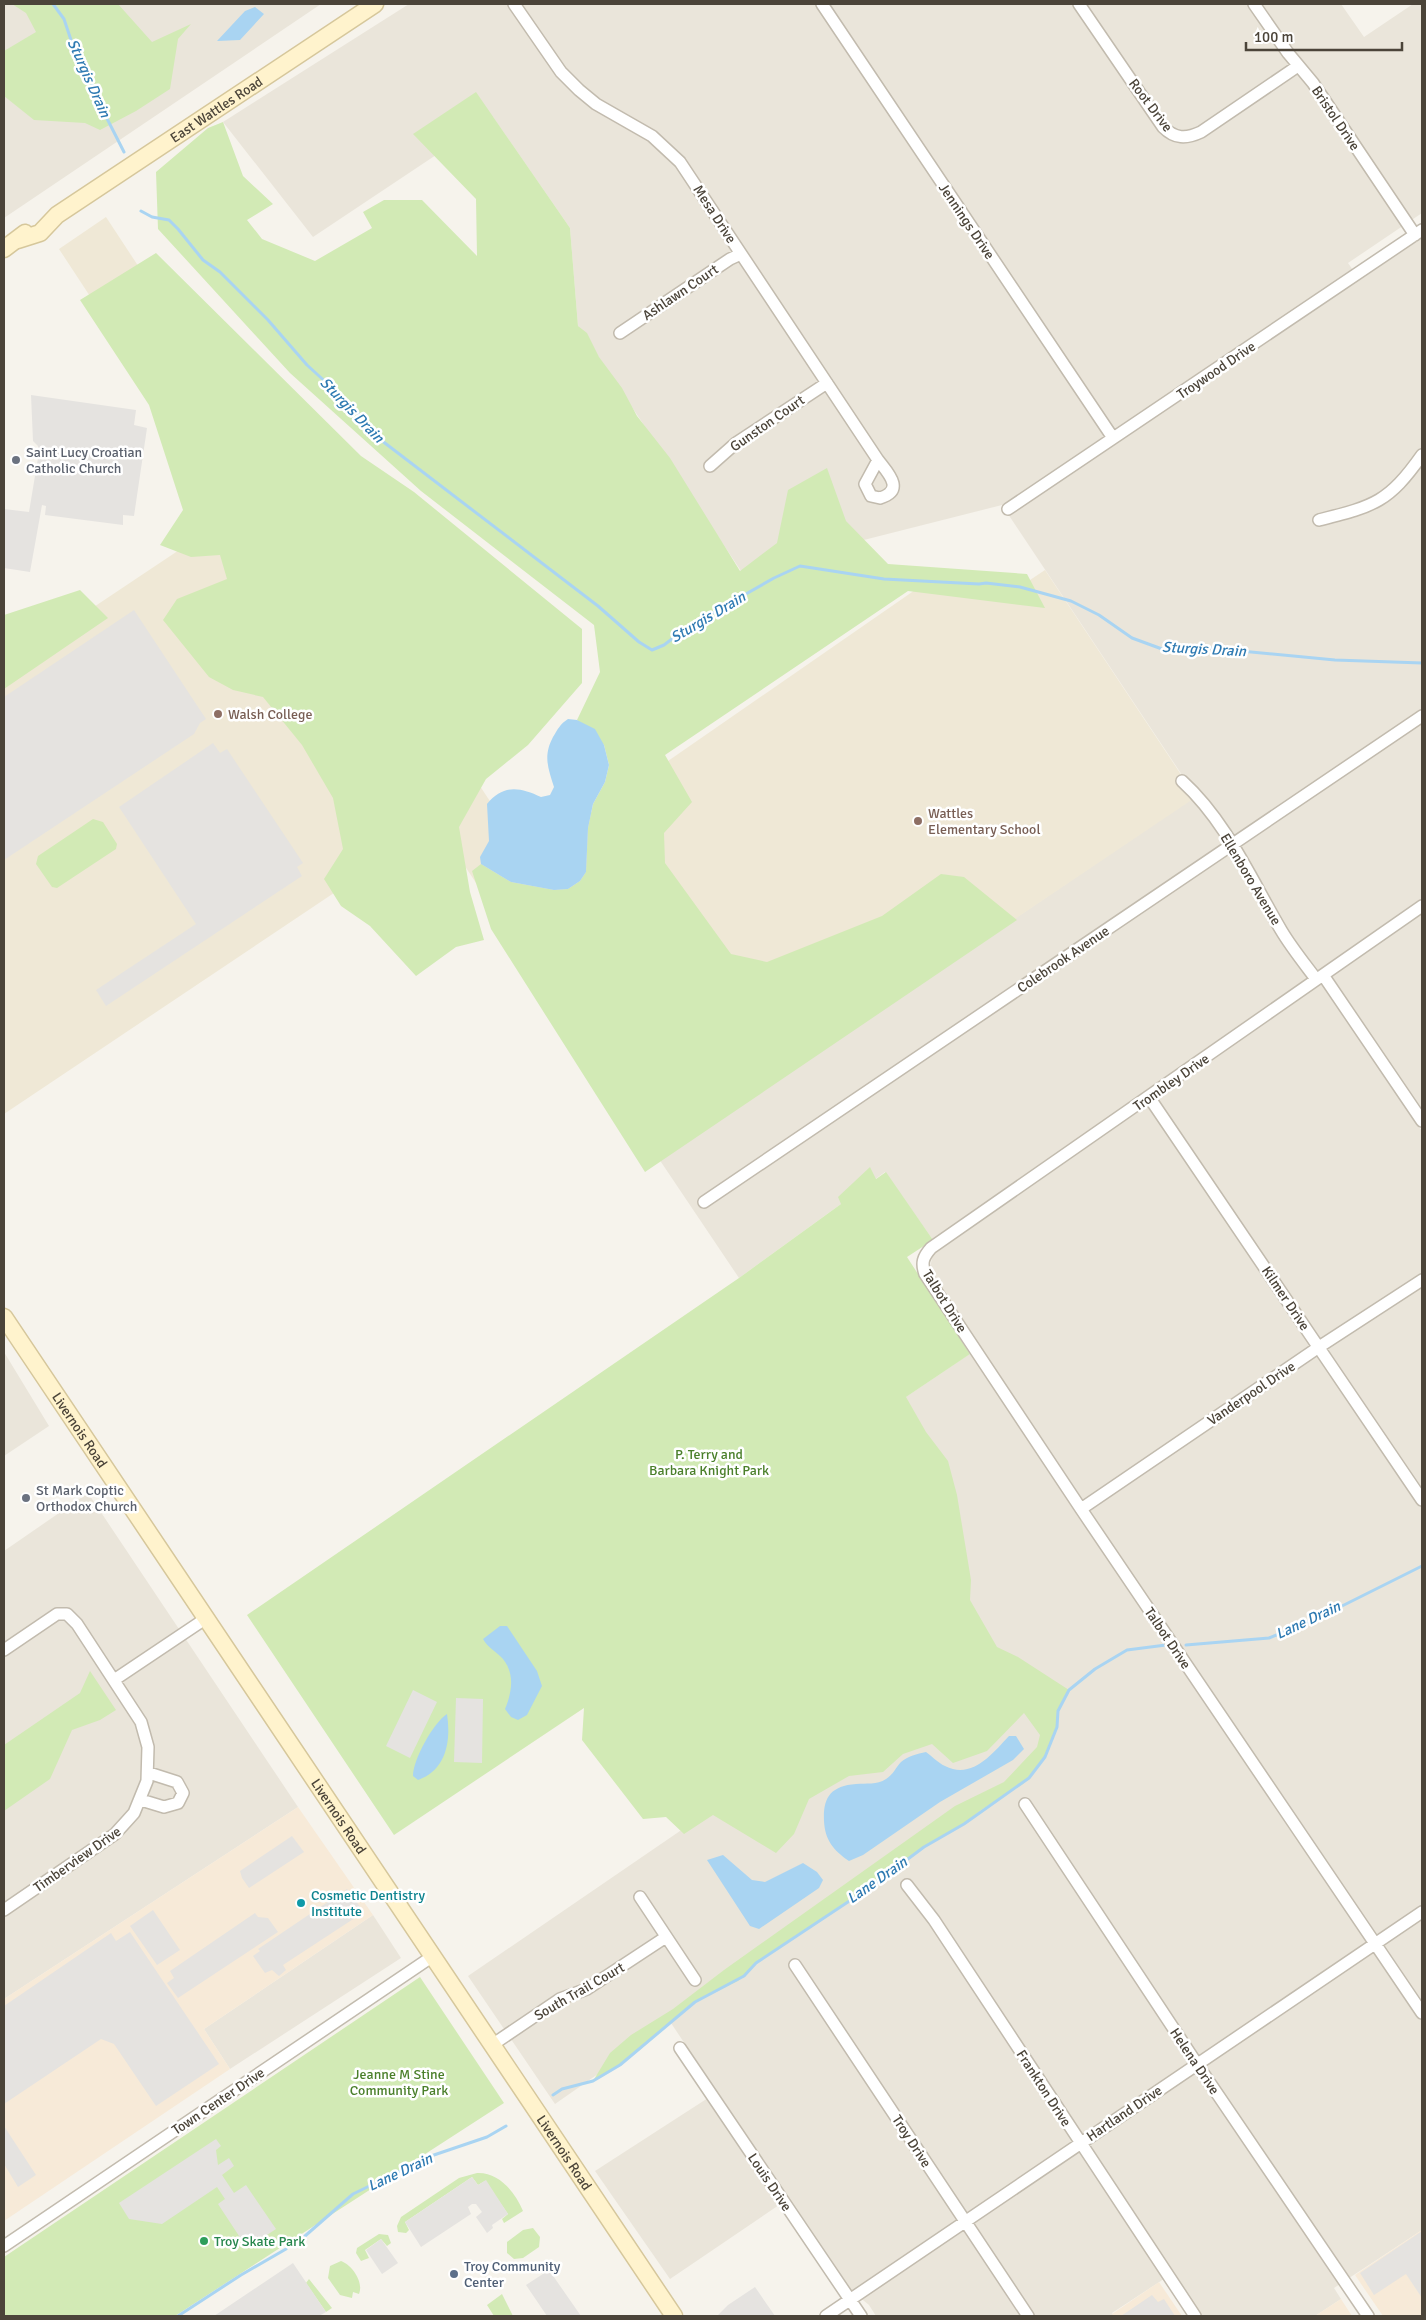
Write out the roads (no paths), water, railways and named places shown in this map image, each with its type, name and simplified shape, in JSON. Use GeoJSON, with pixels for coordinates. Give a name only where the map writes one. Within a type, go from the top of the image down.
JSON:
{"type":"FeatureCollection","features":[{"type":"Feature","properties":{"kind":"main road","name":"East Wattles Road"},"geometry":{"type":"LineString","coordinates":[[8,245],[40,232],[57,215],[375,4]]}},
{"type":"Feature","properties":{"kind":"main road","name":"Livernois Road"},"geometry":{"type":"LineString","coordinates":[[4,1317],[674,2316]]}},
{"type":"Feature","properties":{"kind":"street","name":"Mesa Drive"},"geometry":{"type":"LineString","coordinates":[[514,4],[561,72],[579,90],[596,104],[646,132],[673,154],[878,460]]}},
{"type":"Feature","properties":{"kind":"street","name":"Jennings Drive"},"geometry":{"type":"LineString","coordinates":[[822,4],[1113,438]]}},
{"type":"Feature","properties":{"kind":"street","name":"Root Drive"},"geometry":{"type":"LineString","coordinates":[[1079,4],[1164,127],[1173,135],[1188,137],[1201,132],[1298,66]]}},
{"type":"Feature","properties":{"kind":"street","name":"Bristol Drive"},"geometry":{"type":"LineString","coordinates":[[1254,4],[1419,232]]}},
{"type":"Feature","properties":{"kind":"street","name":"Troywood Drive"},"geometry":{"type":"LineString","coordinates":[[1008,509],[1419,232]]}},
{"type":"Feature","properties":{"kind":"street","name":"Ashlawn Court"},"geometry":{"type":"LineString","coordinates":[[620,333],[730,259],[741,254]]}},
{"type":"Feature","properties":{"kind":"street","name":"Gunston Court"},"geometry":{"type":"LineString","coordinates":[[710,466],[736,443],[827,383]]}},
{"type":"Feature","properties":{"kind":"street"},"geometry":{"type":"LineString","coordinates":[[1319,520],[1361,510],[1376,503],[1405,480],[1422,455]]}},
{"type":"Feature","properties":{"kind":"street","name":"Colebrook Avenue"},"geometry":{"type":"LineString","coordinates":[[704,1202],[1422,716]]}},
{"type":"Feature","properties":{"kind":"street","name":"Ellenboro Avenue"},"geometry":{"type":"LineString","coordinates":[[1182,781],[1200,797],[1232,845],[1282,931],[1320,977],[1422,1121]]}},
{"type":"Feature","properties":{"kind":"street","name":"Trombley Drive"},"geometry":{"type":"LineString","coordinates":[[923,1259],[931,1248],[1422,906]]}},
{"type":"Feature","properties":{"kind":"street","name":"Kilmer Drive"},"geometry":{"type":"LineString","coordinates":[[1149,1097],[1422,1500]]}},
{"type":"Feature","properties":{"kind":"street","name":"Talbot Drive"},"geometry":{"type":"LineString","coordinates":[[923,1259],[926,1274],[1081,1509],[1422,2013]]}},
{"type":"Feature","properties":{"kind":"street","name":"Vanderpool Drive"},"geometry":{"type":"LineString","coordinates":[[1081,1509],[1319,1347],[1422,1280]]}},
{"type":"Feature","properties":{"kind":"street","name":"Timberview Drive"},"geometry":{"type":"LineString","coordinates":[[4,1650],[57,1614],[67,1614],[77,1624],[141,1722],[148,1747],[148,1773],[141,1800],[130,1818],[115,1834],[4,1910]]}},
{"type":"Feature","properties":{"kind":"street"},"geometry":{"type":"LineString","coordinates":[[114,1680],[205,1619]]}},
{"type":"Feature","properties":{"kind":"street"},"geometry":{"type":"LineString","coordinates":[[141,1800],[171,1806],[178,1803],[183,1792],[177,1782],[148,1773]]}},
{"type":"Feature","properties":{"kind":"street","name":"Helena Drive"},"geometry":{"type":"LineString","coordinates":[[1025,1804],[1196,2064],[1368,2316]]}},
{"type":"Feature","properties":{"kind":"street","name":"Frankton Drive"},"geometry":{"type":"LineString","coordinates":[[907,1885],[934,1920],[1195,2316]]}},
{"type":"Feature","properties":{"kind":"street"},"geometry":{"type":"LineString","coordinates":[[640,1896],[696,1980]]}},
{"type":"Feature","properties":{"kind":"street","name":"Hartland Drive"},"geometry":{"type":"LineString","coordinates":[[826,2316],[1422,1912]]}},
{"type":"Feature","properties":{"kind":"street","name":"South Trail Court"},"geometry":{"type":"LineString","coordinates":[[492,2045],[560,1999],[587,1989],[666,1937]]}},
{"type":"Feature","properties":{"kind":"street","name":"Town Center Drive"},"geometry":{"type":"LineString","coordinates":[[4,2246],[433,1956]]}},
{"type":"Feature","properties":{"kind":"street","name":"Troy Drive"},"geometry":{"type":"LineString","coordinates":[[796,1965],[1028,2316]]}},
{"type":"Feature","properties":{"kind":"street","name":"Louis Drive"},"geometry":{"type":"LineString","coordinates":[[680,2048],[861,2316]]}},
{"type":"Feature","properties":{"kind":"water"},"geometry":{"type":"Polygon","coordinates":[[[255,7],[264,14],[240,40],[217,41],[245,11],[255,7]]]}},
{"type":"Feature","properties":{"kind":"water"},"geometry":{"type":"Polygon","coordinates":[[[568,719],[577,720],[595,729],[604,745],[609,765],[605,782],[593,804],[588,828],[586,872],[580,881],[568,889],[554,890],[511,882],[481,864],[480,857],[489,841],[487,804],[499,793],[512,789],[526,791],[541,797],[550,795],[554,787],[548,768],[548,750],[558,729],[568,719]]]}},
{"type":"Feature","properties":{"kind":"water"},"geometry":{"type":"Polygon","coordinates":[[[500,1626],[507,1626],[537,1671],[542,1686],[527,1715],[518,1720],[511,1717],[505,1709],[511,1683],[507,1665],[483,1639],[500,1626]]]}},
{"type":"Feature","properties":{"kind":"water"},"geometry":{"type":"Polygon","coordinates":[[[447,1714],[448,1734],[445,1753],[435,1769],[418,1780],[413,1776],[416,1761],[430,1733],[447,1714]]]}},
{"type":"Feature","properties":{"kind":"water"},"geometry":{"type":"Polygon","coordinates":[[[1009,1736],[1016,1736],[1024,1749],[1013,1760],[940,1802],[863,1855],[849,1861],[838,1853],[828,1839],[824,1821],[825,1806],[830,1795],[840,1787],[883,1781],[904,1760],[926,1752],[942,1765],[964,1770],[981,1763],[1009,1736]]]}},
{"type":"Feature","properties":{"kind":"water"},"geometry":{"type":"Polygon","coordinates":[[[723,1855],[752,1880],[765,1882],[803,1863],[817,1872],[823,1880],[819,1888],[759,1929],[750,1926],[707,1860],[723,1855]]]}},
{"type":"Feature","properties":{"kind":"waterway","name":"Sturgis Drain"},"geometry":{"type":"LineString","coordinates":[[53,4],[64,19],[73,46],[91,79],[94,93],[124,152]]}},
{"type":"Feature","properties":{"kind":"waterway","name":"Sturgis Drain"},"geometry":{"type":"LineString","coordinates":[[141,211],[152,217],[169,220],[203,260],[220,272],[268,320],[307,365],[353,407],[377,437],[598,606],[639,642],[652,650],[664,645],[685,629],[774,578],[800,566],[884,579],[986,583],[1020,587],[1071,601],[1099,615],[1132,638],[1162,649],[1199,647],[1335,660],[1422,663]]}},
{"type":"Feature","properties":{"kind":"waterway","name":"Lane Drain"},"geometry":{"type":"LineString","coordinates":[[1186,1645],[1269,1638],[1318,1618],[1422,1566]]}},
{"type":"Feature","properties":{"kind":"waterway","name":"Lane Drain"},"geometry":{"type":"LineString","coordinates":[[553,2095],[562,2089],[593,2081],[620,2065],[695,2002],[744,1976],[756,1963],[869,1888],[924,1847],[964,1824],[1029,1778],[1045,1757],[1057,1727],[1058,1711],[1069,1690],[1095,1669],[1127,1650],[1166,1645]]}},
{"type":"Feature","properties":{"kind":"waterway","name":"Lane Drain"},"geometry":{"type":"LineString","coordinates":[[305,2236],[353,2194],[431,2156],[487,2137],[506,2126]]}},
{"type":"Feature","properties":{"kind":"waterway","name":"Lane Drain"},"geometry":{"type":"LineString","coordinates":[[178,2316],[241,2275],[286,2249]]}},
{"type":"Feature","properties":{"kind":"place","name":"Saint Lucy Croatian Catholic Church"},"geometry":{"type":"Point","coordinates":[16,460]}},
{"type":"Feature","properties":{"kind":"place","name":"Walsh College"},"geometry":{"type":"Point","coordinates":[218,714]}},
{"type":"Feature","properties":{"kind":"place","name":"Wattles Elementary School"},"geometry":{"type":"Point","coordinates":[918,821]}},
{"type":"Feature","properties":{"kind":"place","name":"St Mark Coptic Orthodox Church"},"geometry":{"type":"Point","coordinates":[26,1498]}},
{"type":"Feature","properties":{"kind":"place","name":"Cosmetic Dentistry Institute"},"geometry":{"type":"Point","coordinates":[301,1903]}},
{"type":"Feature","properties":{"kind":"place","name":"Troy Skate Park"},"geometry":{"type":"Point","coordinates":[204,2241]}},
{"type":"Feature","properties":{"kind":"place","name":"Troy Community Center"},"geometry":{"type":"Point","coordinates":[454,2274]}},
{"type":"Feature","properties":{"kind":"park label","name":"P. Terry and Barbara Knight Park"},"geometry":{"type":"Point","coordinates":[709,1462]}},
{"type":"Feature","properties":{"kind":"park label","name":"Jeanne M Stine Community Park"},"geometry":{"type":"Point","coordinates":[399,2082]}}]}
